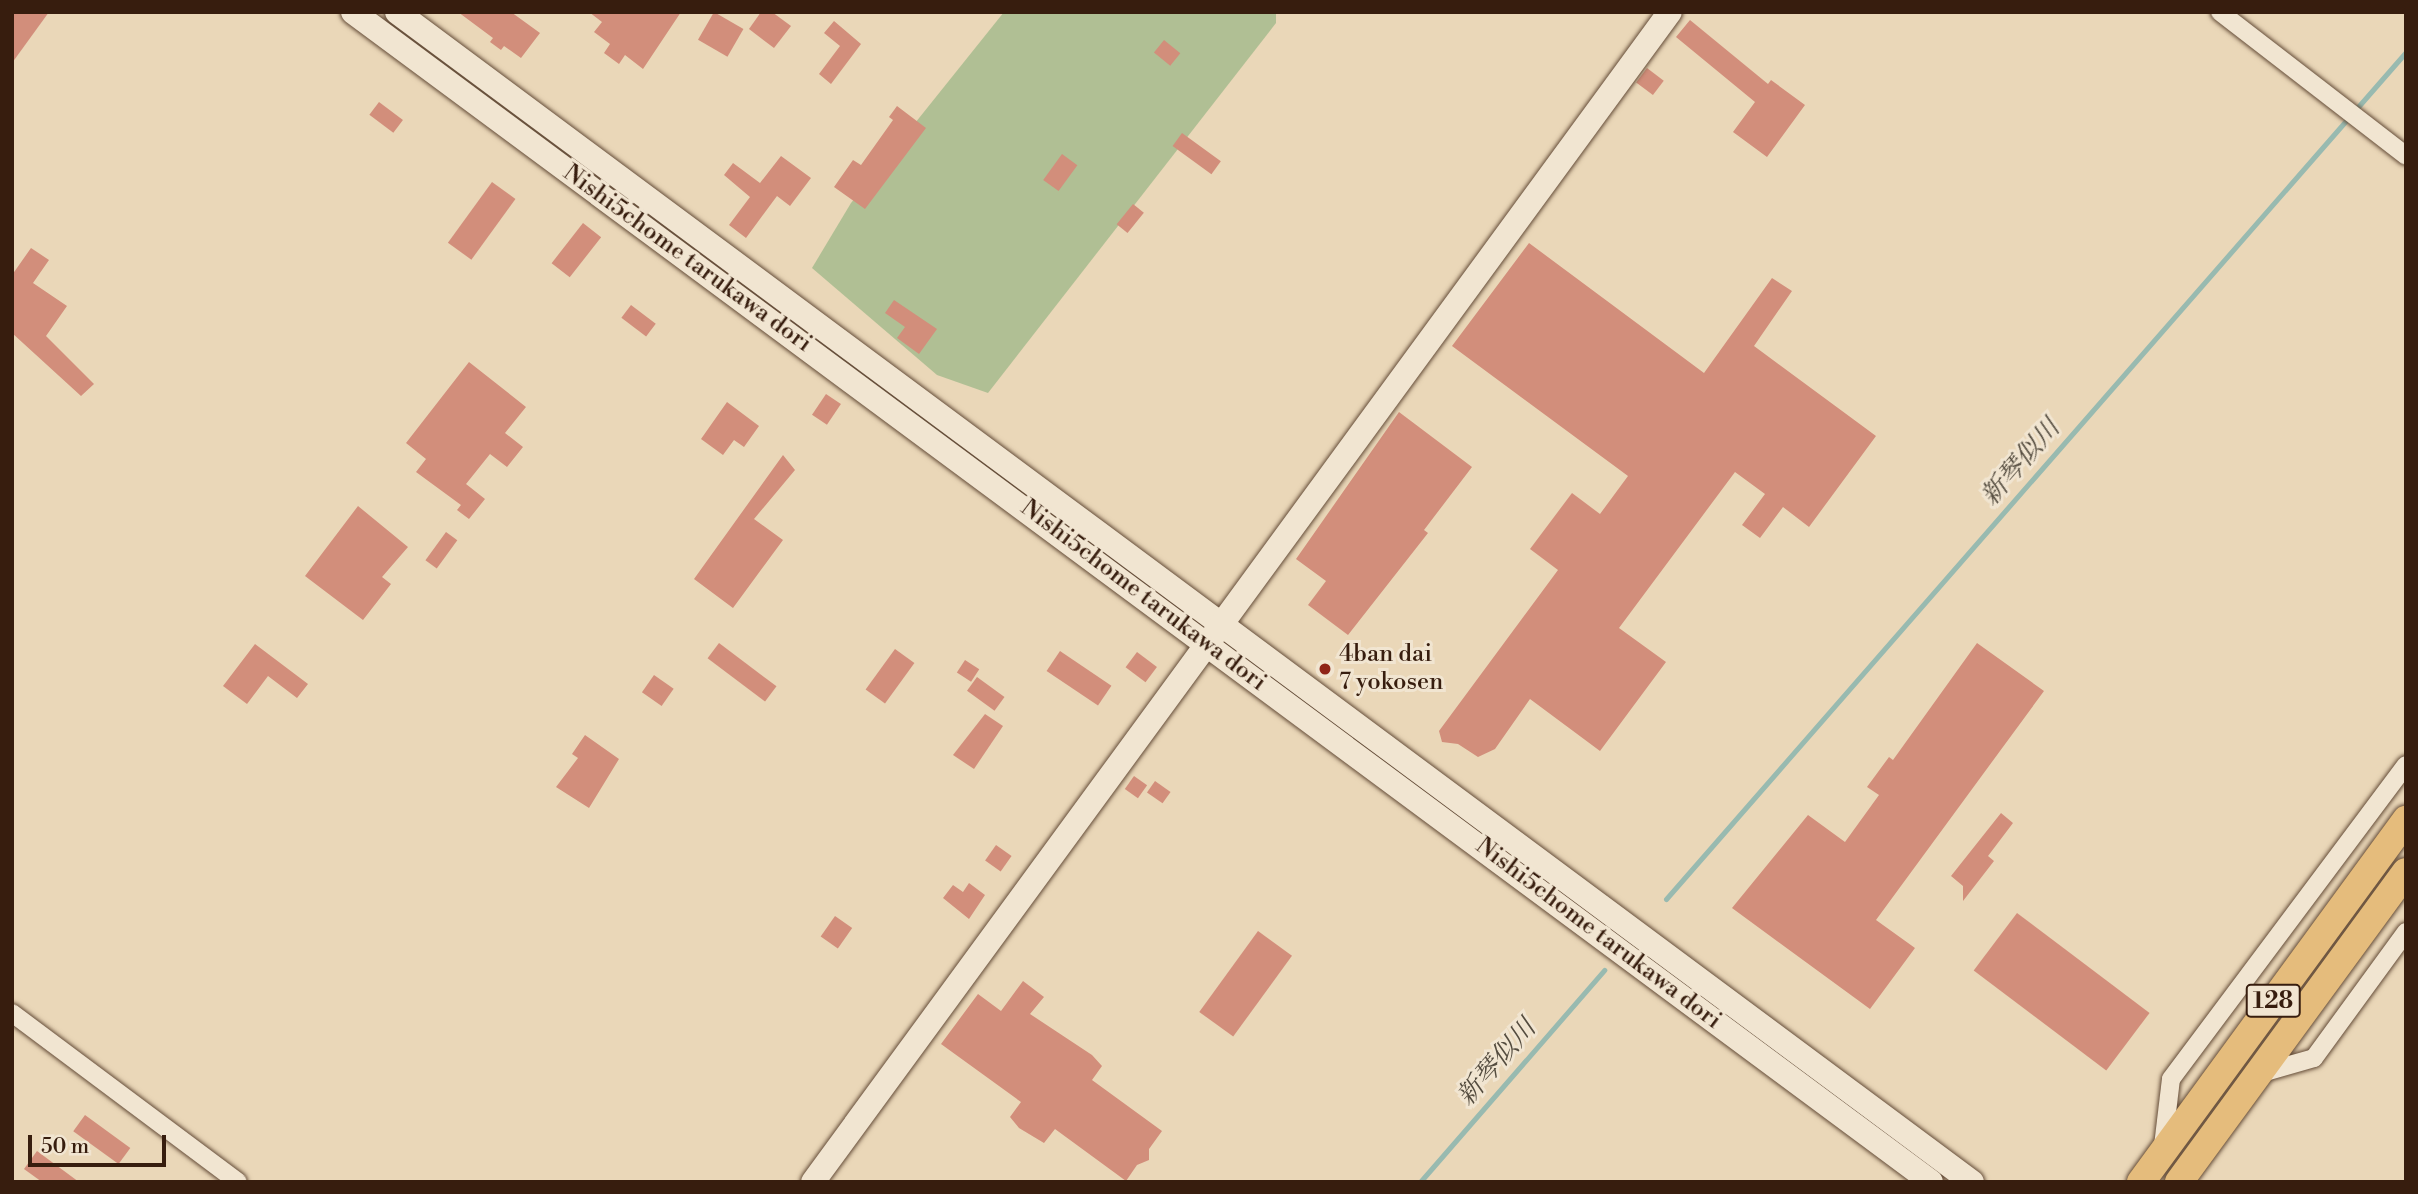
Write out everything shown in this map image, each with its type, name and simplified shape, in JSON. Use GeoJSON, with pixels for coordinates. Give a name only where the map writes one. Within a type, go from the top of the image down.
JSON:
{"type":"FeatureCollection","features":[{"type":"Feature","properties":{"kind":"main road","name":"Nishi5chome tarukawa dori"},"geometry":{"type":"LineString","coordinates":[[354,12],[1972,1182]]}},
{"type":"Feature","properties":{"kind":"main road","name":"Nishi5chome tarukawa dori"},"geometry":{"type":"LineString","coordinates":[[397,12],[1215,633],[1931,1182]]}},
{"type":"Feature","properties":{"kind":"main road"},"geometry":{"type":"LineString","coordinates":[[813,1182],[1670,12]]}},
{"type":"Feature","properties":{"kind":"main road","name":"128"},"geometry":{"type":"LineString","coordinates":[[2141,1182],[2406,820]]}},
{"type":"Feature","properties":{"kind":"main road","name":"128"},"geometry":{"type":"LineString","coordinates":[[2179,1182],[2406,872]]}},
{"type":"Feature","properties":{"kind":"street"},"geometry":{"type":"LineString","coordinates":[[2220,12],[2406,156]]}},
{"type":"Feature","properties":{"kind":"street"},"geometry":{"type":"LineString","coordinates":[[2163,1153],[2171,1079],[2406,765]]}},
{"type":"Feature","properties":{"kind":"street"},"geometry":{"type":"LineString","coordinates":[[2257,1074],[2314,1058],[2406,932]]}},
{"type":"Feature","properties":{"kind":"street"},"geometry":{"type":"LineString","coordinates":[[12,1013],[238,1182]]}},
{"type":"Feature","properties":{"kind":"green space"},"geometry":{"type":"Polygon","coordinates":[[[1004,12],[1276,12],[1276,23],[988,393],[937,375],[812,268],[851,203],[1004,12]]]}},
{"type":"Feature","properties":{"kind":"building"},"geometry":{"type":"Polygon","coordinates":[[[12,12],[49,12],[12,63],[12,12]]]}},
{"type":"Feature","properties":{"kind":"building"},"geometry":{"type":"Polygon","coordinates":[[[458,12],[511,12],[540,33],[521,58],[504,46],[501,50],[490,42],[493,38],[458,12]]]}},
{"type":"Feature","properties":{"kind":"building"},"geometry":{"type":"Polygon","coordinates":[[[589,12],[681,12],[643,69],[625,55],[619,64],[604,53],[610,44],[594,32],[602,22],[589,12]]]}},
{"type":"Feature","properties":{"kind":"building"},"geometry":{"type":"Polygon","coordinates":[[[714,12],[743,29],[727,57],[698,40],[714,12]]]}},
{"type":"Feature","properties":{"kind":"building"},"geometry":{"type":"Polygon","coordinates":[[[761,12],[772,12],[791,26],[774,48],[749,29],[761,12]]]}},
{"type":"Feature","properties":{"kind":"building"},"geometry":{"type":"Polygon","coordinates":[[[1690,20],[1768,84],[1771,80],[1805,105],[1767,157],[1733,132],[1755,102],[1676,37],[1690,20]]]}},
{"type":"Feature","properties":{"kind":"building"},"geometry":{"type":"Polygon","coordinates":[[[834,21],[861,44],[831,84],[819,74],[840,46],[824,33],[834,21]]]}},
{"type":"Feature","properties":{"kind":"building"},"geometry":{"type":"Polygon","coordinates":[[[1164,40],[1180,53],[1170,66],[1154,52],[1164,40]]]}},
{"type":"Feature","properties":{"kind":"building"},"geometry":{"type":"Polygon","coordinates":[[[1647,68],[1664,81],[1653,95],[1636,82],[1647,68]]]}},
{"type":"Feature","properties":{"kind":"building"},"geometry":{"type":"Polygon","coordinates":[[[379,102],[403,120],[393,133],[369,115],[379,102]]]}},
{"type":"Feature","properties":{"kind":"building"},"geometry":{"type":"Polygon","coordinates":[[[897,106],[926,128],[865,209],[834,187],[853,160],[861,165],[893,120],[889,117],[897,106]]]}},
{"type":"Feature","properties":{"kind":"building"},"geometry":{"type":"Polygon","coordinates":[[[1182,133],[1221,161],[1211,174],[1173,146],[1182,133]]]}},
{"type":"Feature","properties":{"kind":"building"},"geometry":{"type":"Polygon","coordinates":[[[1062,154],[1077,165],[1059,191],[1043,180],[1062,154]]]}},
{"type":"Feature","properties":{"kind":"building"},"geometry":{"type":"Polygon","coordinates":[[[781,156],[811,178],[790,206],[777,196],[746,238],[729,225],[750,197],[724,175],[733,163],[760,183],[781,156]]]}},
{"type":"Feature","properties":{"kind":"building"},"geometry":{"type":"Polygon","coordinates":[[[492,182],[515,199],[471,260],[448,243],[492,182]]]}},
{"type":"Feature","properties":{"kind":"building"},"geometry":{"type":"Polygon","coordinates":[[[1133,204],[1144,213],[1128,233],[1117,224],[1133,204]]]}},
{"type":"Feature","properties":{"kind":"building"},"geometry":{"type":"Polygon","coordinates":[[[583,223],[601,237],[570,277],[552,263],[583,223]]]}},
{"type":"Feature","properties":{"kind":"building"},"geometry":{"type":"Polygon","coordinates":[[[1529,243],[1704,373],[1772,278],[1792,291],[1754,346],[1876,436],[1809,527],[1783,507],[1760,538],[1742,525],[1765,494],[1735,472],[1619,628],[1666,662],[1600,751],[1530,699],[1495,749],[1478,757],[1458,744],[1442,742],[1439,731],[1558,570],[1530,549],[1572,493],[1600,514],[1628,476],[1452,346],[1529,243]]]}},
{"type":"Feature","properties":{"kind":"building"},"geometry":{"type":"Polygon","coordinates":[[[31,248],[49,260],[33,283],[67,306],[46,336],[94,384],[81,396],[12,333],[12,275],[31,248]]]}},
{"type":"Feature","properties":{"kind":"building"},"geometry":{"type":"Polygon","coordinates":[[[894,300],[937,329],[919,354],[897,338],[905,327],[885,313],[894,300]]]}},
{"type":"Feature","properties":{"kind":"building"},"geometry":{"type":"Polygon","coordinates":[[[631,305],[656,324],[646,336],[621,318],[631,305]]]}},
{"type":"Feature","properties":{"kind":"building"},"geometry":{"type":"Polygon","coordinates":[[[469,362],[526,407],[505,433],[523,447],[507,467],[490,454],[466,484],[485,499],[469,519],[457,510],[461,505],[416,472],[426,459],[406,443],[469,362]]]}},
{"type":"Feature","properties":{"kind":"building"},"geometry":{"type":"Polygon","coordinates":[[[826,394],[841,404],[827,425],[812,415],[826,394]]]}},
{"type":"Feature","properties":{"kind":"building"},"geometry":{"type":"Polygon","coordinates":[[[727,402],[759,426],[744,447],[734,440],[723,455],[701,439],[727,402]]]}},
{"type":"Feature","properties":{"kind":"building"},"geometry":{"type":"Polygon","coordinates":[[[1399,412],[1472,467],[1424,530],[1428,533],[1348,635],[1308,605],[1326,581],[1296,559],[1399,412]]]}},
{"type":"Feature","properties":{"kind":"building"},"geometry":{"type":"Polygon","coordinates":[[[783,455],[795,470],[754,519],[783,540],[733,608],[694,579],[783,455]]]}},
{"type":"Feature","properties":{"kind":"building"},"geometry":{"type":"Polygon","coordinates":[[[358,506],[408,547],[382,577],[391,584],[363,620],[305,576],[358,506]]]}},
{"type":"Feature","properties":{"kind":"building"},"geometry":{"type":"Polygon","coordinates":[[[446,532],[457,540],[437,569],[425,560],[446,532]]]}},
{"type":"Feature","properties":{"kind":"building"},"geometry":{"type":"Polygon","coordinates":[[[719,643],[777,686],[765,702],[708,658],[719,643]]]}},
{"type":"Feature","properties":{"kind":"building"},"geometry":{"type":"Polygon","coordinates":[[[1977,643],[2044,691],[1876,920],[1915,948],[1870,1009],[1732,908],[1808,815],[1845,842],[1879,795],[1867,787],[1889,757],[1893,760],[1977,643]]]}},
{"type":"Feature","properties":{"kind":"building"},"geometry":{"type":"Polygon","coordinates":[[[255,644],[308,684],[297,698],[268,676],[247,704],[223,686],[255,644]]]}},
{"type":"Feature","properties":{"kind":"building"},"geometry":{"type":"Polygon","coordinates":[[[895,649],[914,663],[885,704],[866,689],[895,649]]]}},
{"type":"Feature","properties":{"kind":"building"},"geometry":{"type":"Polygon","coordinates":[[[1060,651],[1111,686],[1098,706],[1047,671],[1060,651]]]}},
{"type":"Feature","properties":{"kind":"building"},"geometry":{"type":"Polygon","coordinates":[[[1137,652],[1157,667],[1146,682],[1126,667],[1137,652]]]}},
{"type":"Feature","properties":{"kind":"building"},"geometry":{"type":"Polygon","coordinates":[[[965,660],[979,669],[971,682],[957,673],[965,660]]]}},
{"type":"Feature","properties":{"kind":"building"},"geometry":{"type":"Polygon","coordinates":[[[654,675],[674,689],[662,706],[642,692],[654,675]]]}},
{"type":"Feature","properties":{"kind":"building"},"geometry":{"type":"Polygon","coordinates":[[[977,677],[1005,697],[995,711],[967,691],[977,677]]]}},
{"type":"Feature","properties":{"kind":"building"},"geometry":{"type":"Polygon","coordinates":[[[985,714],[1003,726],[974,769],[953,755],[985,714]]]}},
{"type":"Feature","properties":{"kind":"building"},"geometry":{"type":"Polygon","coordinates":[[[585,735],[619,759],[589,808],[556,787],[578,758],[572,754],[585,735]]]}},
{"type":"Feature","properties":{"kind":"building"},"geometry":{"type":"Polygon","coordinates":[[[1134,776],[1147,785],[1138,798],[1125,789],[1134,776]]]}},
{"type":"Feature","properties":{"kind":"building"},"geometry":{"type":"Polygon","coordinates":[[[1155,781],[1171,792],[1163,803],[1147,792],[1155,781]]]}},
{"type":"Feature","properties":{"kind":"building"},"geometry":{"type":"Polygon","coordinates":[[[2001,813],[2013,823],[1988,856],[1994,861],[1963,901],[1963,886],[1951,876],[2001,813]]]}},
{"type":"Feature","properties":{"kind":"building"},"geometry":{"type":"Polygon","coordinates":[[[996,845],[1012,856],[1001,871],[985,861],[996,845]]]}},
{"type":"Feature","properties":{"kind":"building"},"geometry":{"type":"Polygon","coordinates":[[[969,883],[985,895],[969,919],[943,898],[953,885],[963,892],[969,883]]]}},
{"type":"Feature","properties":{"kind":"building"},"geometry":{"type":"Polygon","coordinates":[[[2017,913],[2150,1013],[2106,1070],[1974,971],[2017,913]]]}},
{"type":"Feature","properties":{"kind":"building"},"geometry":{"type":"Polygon","coordinates":[[[835,916],[852,928],[838,949],[821,936],[835,916]]]}},
{"type":"Feature","properties":{"kind":"building"},"geometry":{"type":"Polygon","coordinates":[[[1258,931],[1292,956],[1233,1037],[1199,1012],[1258,931]]]}},
{"type":"Feature","properties":{"kind":"building"},"geometry":{"type":"Polygon","coordinates":[[[1023,981],[1044,997],[1030,1014],[1092,1055],[1102,1066],[1092,1080],[1162,1131],[1149,1149],[1149,1160],[1137,1165],[1126,1181],[1055,1129],[1044,1143],[1019,1128],[1010,1117],[1021,1102],[941,1044],[978,994],[1001,1011],[1023,981]]]}},
{"type":"Feature","properties":{"kind":"building"},"geometry":{"type":"Polygon","coordinates":[[[85,1115],[130,1148],[119,1164],[73,1131],[85,1115]]]}},
{"type":"Feature","properties":{"kind":"building"},"geometry":{"type":"Polygon","coordinates":[[[37,1151],[79,1182],[42,1182],[24,1169],[37,1151]]]}},
{"type":"Feature","properties":{"kind":"waterway","name":"新琴似川"},"geometry":{"type":"LineString","coordinates":[[1666,899],[2406,52]]}},
{"type":"Feature","properties":{"kind":"waterway","name":"新琴似川"},"geometry":{"type":"LineString","coordinates":[[1420,1182],[1604,970]]}},
{"type":"Feature","properties":{"kind":"place","name":"4ban dai 7 yokosen"},"geometry":{"type":"Point","coordinates":[1325,669]}}]}
